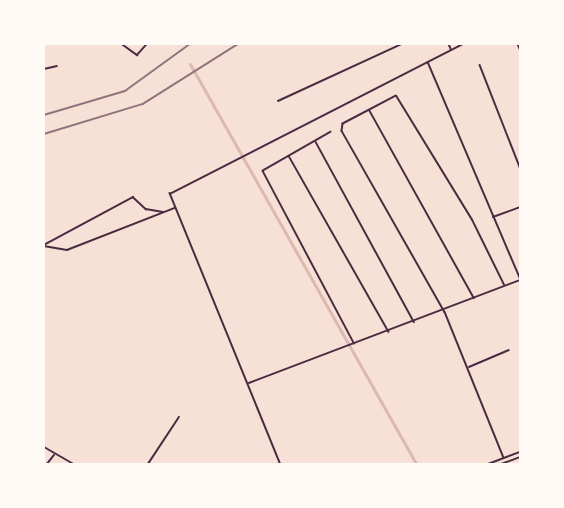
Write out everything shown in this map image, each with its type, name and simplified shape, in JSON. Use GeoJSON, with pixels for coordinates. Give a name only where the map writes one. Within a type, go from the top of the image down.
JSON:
{"type":"FeatureCollection","features":[{"type":"Feature","properties":{"kind":"main road"},"geometry":{"type":"LineString","coordinates":[[44,447],[73,465]]}},
{"type":"Feature","properties":{"kind":"main road"},"geometry":{"type":"LineString","coordinates":[[489,465],[520,452]]}},
{"type":"Feature","properties":{"kind":"main road"},"geometry":{"type":"LineString","coordinates":[[501,465],[520,457]]}},
{"type":"Feature","properties":{"kind":"street"},"geometry":{"type":"LineString","coordinates":[[122,44],[136,56],[147,44]]}},
{"type":"Feature","properties":{"kind":"street"},"geometry":{"type":"LineString","coordinates":[[278,101],[402,44]]}},
{"type":"Feature","properties":{"kind":"street"},"geometry":{"type":"LineString","coordinates":[[449,44],[452,50]]}},
{"type":"Feature","properties":{"kind":"street"},"geometry":{"type":"LineString","coordinates":[[280,465],[170,194],[241,162],[464,44]]}},
{"type":"Feature","properties":{"kind":"street"},"geometry":{"type":"LineString","coordinates":[[518,44],[520,48]]}},
{"type":"Feature","properties":{"kind":"street"},"geometry":{"type":"LineString","coordinates":[[248,384],[445,312],[520,279],[428,62]]}},
{"type":"Feature","properties":{"kind":"street"},"geometry":{"type":"LineString","coordinates":[[480,65],[520,166]]}},
{"type":"Feature","properties":{"kind":"street"},"geometry":{"type":"LineString","coordinates":[[44,69],[57,66]]}},
{"type":"Feature","properties":{"kind":"street"},"geometry":{"type":"LineString","coordinates":[[504,285],[472,220],[396,96],[343,124],[342,131],[445,312],[506,464]]}},
{"type":"Feature","properties":{"kind":"street"},"geometry":{"type":"LineString","coordinates":[[369,110],[475,299]]}},
{"type":"Feature","properties":{"kind":"street"},"geometry":{"type":"LineString","coordinates":[[331,132],[263,171],[353,344]]}},
{"type":"Feature","properties":{"kind":"street"},"geometry":{"type":"LineString","coordinates":[[315,142],[415,323]]}},
{"type":"Feature","properties":{"kind":"street"},"geometry":{"type":"LineString","coordinates":[[289,155],[389,333]]}},
{"type":"Feature","properties":{"kind":"street"},"geometry":{"type":"LineString","coordinates":[[44,246],[133,198],[146,209],[164,212]]}},
{"type":"Feature","properties":{"kind":"street"},"geometry":{"type":"LineString","coordinates":[[44,246],[67,250],[176,207]]}},
{"type":"Feature","properties":{"kind":"street"},"geometry":{"type":"LineString","coordinates":[[493,217],[520,207]]}},
{"type":"Feature","properties":{"kind":"street"},"geometry":{"type":"LineString","coordinates":[[469,367],[508,350]]}},
{"type":"Feature","properties":{"kind":"street"},"geometry":{"type":"LineString","coordinates":[[148,465],[179,417]]}},
{"type":"Feature","properties":{"kind":"street"},"geometry":{"type":"LineString","coordinates":[[47,465],[54,454]]}},
{"type":"Feature","properties":{"kind":"waterway"},"geometry":{"type":"LineString","coordinates":[[190,64],[416,464]]}},
{"type":"Feature","properties":{"kind":"railway"},"geometry":{"type":"LineString","coordinates":[[44,115],[125,91],[190,44]]}},
{"type":"Feature","properties":{"kind":"railway"},"geometry":{"type":"LineString","coordinates":[[44,134],[143,104],[238,44]]}}]}
